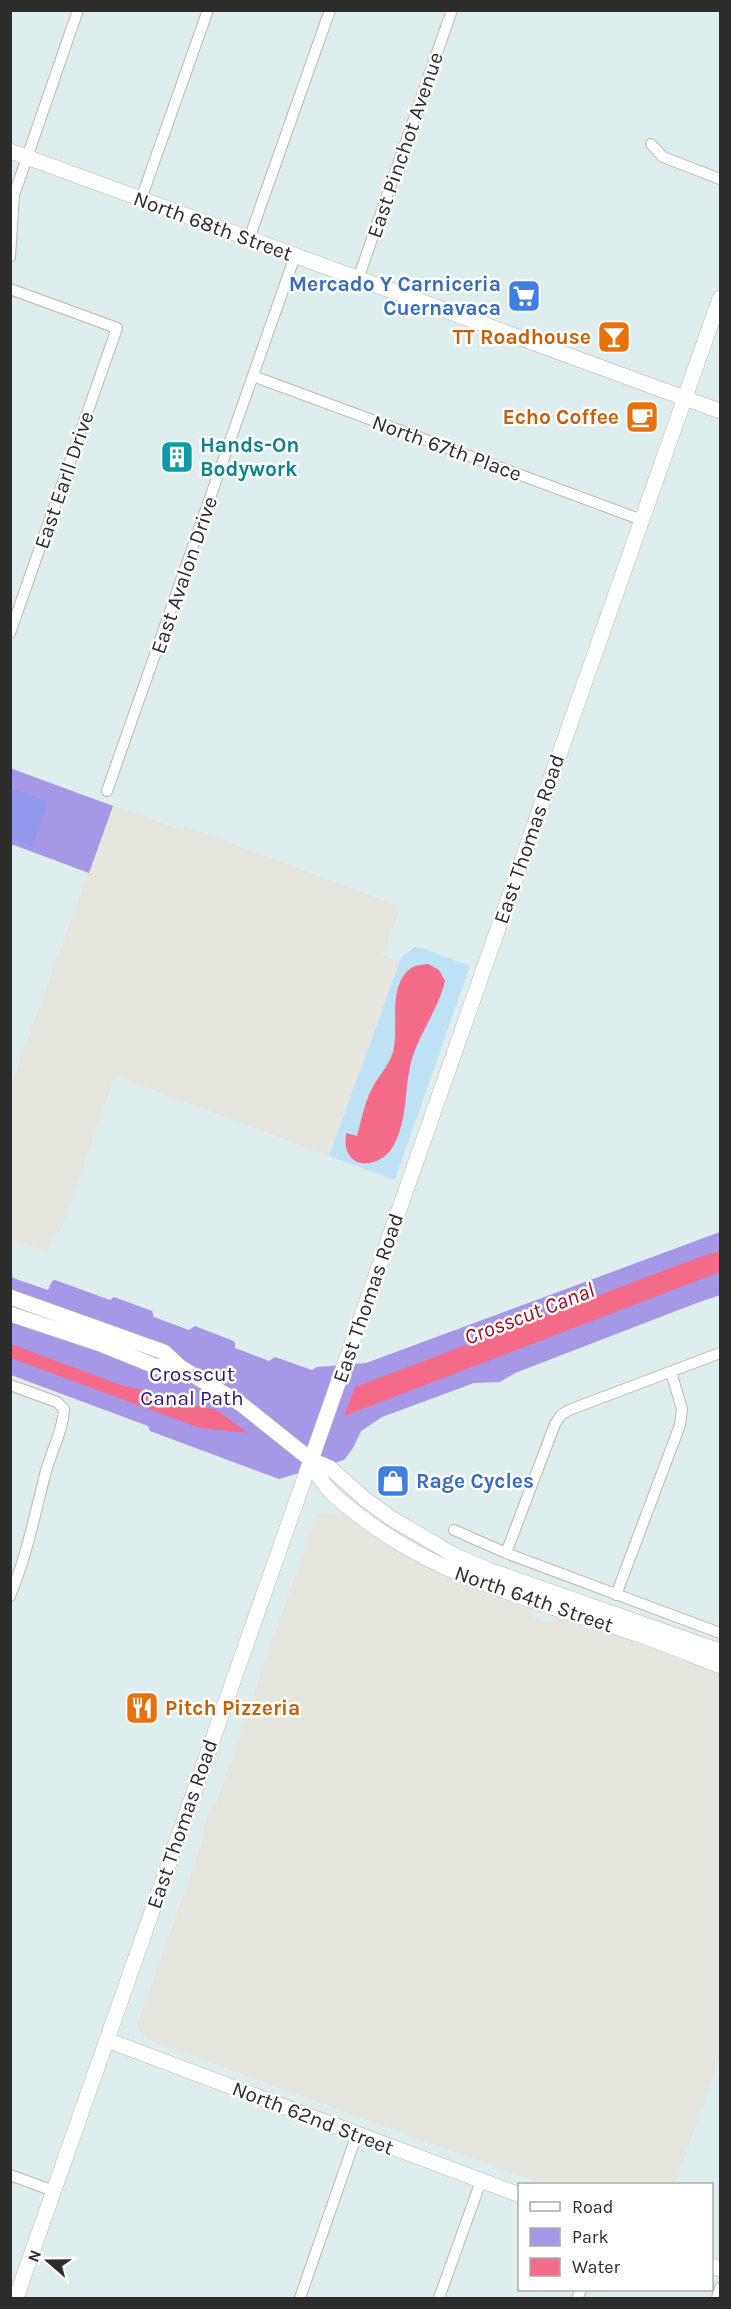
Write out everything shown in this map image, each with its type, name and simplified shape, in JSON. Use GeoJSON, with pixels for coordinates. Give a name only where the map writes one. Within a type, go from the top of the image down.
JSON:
{"type":"FeatureCollection","features":[{"type":"Feature","properties":{"kind":"main road","name":"North 68th Street"},"geometry":{"type":"LineString","coordinates":[[10,151],[720,411]]}},
{"type":"Feature","properties":{"kind":"main road","name":"East Thomas Road"},"geometry":{"type":"LineString","coordinates":[[16,2298],[720,298]]}},
{"type":"Feature","properties":{"kind":"main road","name":"North 64th Street"},"geometry":{"type":"LineString","coordinates":[[10,1296],[164,1352],[180,1368],[241,1404],[311,1460],[330,1468],[366,1500],[391,1518],[444,1550],[481,1566],[720,1651]]}},
{"type":"Feature","properties":{"kind":"main road","name":"North 64th Street"},"geometry":{"type":"LineString","coordinates":[[10,1314],[103,1345],[155,1366],[180,1368]]}},
{"type":"Feature","properties":{"kind":"main road","name":"North 64th Street"},"geometry":{"type":"LineString","coordinates":[[311,1460],[316,1475],[324,1486],[365,1521],[422,1556],[475,1581],[643,1636],[720,1666]]}},
{"type":"Feature","properties":{"kind":"main road"},"geometry":{"type":"LineString","coordinates":[[475,1581],[481,1566]]}},
{"type":"Feature","properties":{"kind":"main road","name":"North 62nd Street"},"geometry":{"type":"LineString","coordinates":[[107,2040],[518,2195]]}},
{"type":"Feature","properties":{"kind":"street"},"geometry":{"type":"LineString","coordinates":[[10,257],[14,195],[78,10]]}},
{"type":"Feature","properties":{"kind":"street"},"geometry":{"type":"LineString","coordinates":[[141,199],[208,10]]}},
{"type":"Feature","properties":{"kind":"street"},"geometry":{"type":"LineString","coordinates":[[249,239],[330,10]]}},
{"type":"Feature","properties":{"kind":"street","name":"East Pinchot Avenue"},"geometry":{"type":"LineString","coordinates":[[358,279],[452,10]]}},
{"type":"Feature","properties":{"kind":"street"},"geometry":{"type":"LineString","coordinates":[[651,144],[663,157],[720,179]]}},
{"type":"Feature","properties":{"kind":"street","name":"East Avalon Drive"},"geometry":{"type":"LineString","coordinates":[[107,792],[295,256]]}},
{"type":"Feature","properties":{"kind":"street","name":"East Earll Drive"},"geometry":{"type":"LineString","coordinates":[[10,289],[117,328],[10,633]]}},
{"type":"Feature","properties":{"kind":"street","name":"North 67th Place"},"geometry":{"type":"LineString","coordinates":[[253,376],[642,520]]}},
{"type":"Feature","properties":{"kind":"street"},"geometry":{"type":"LineString","coordinates":[[506,1553],[555,1424],[561,1415],[720,1353]]}},
{"type":"Feature","properties":{"kind":"street"},"geometry":{"type":"LineString","coordinates":[[616,1595],[680,1425],[682,1409],[671,1372]]}},
{"type":"Feature","properties":{"kind":"street"},"geometry":{"type":"LineString","coordinates":[[10,1385],[57,1402],[64,1408],[64,1418],[48,1464],[23,1560],[11,1594]]}},
{"type":"Feature","properties":{"kind":"street","name":"North 64th Street"},"geometry":{"type":"LineString","coordinates":[[454,1530],[506,1553],[720,1633]]}},
{"type":"Feature","properties":{"kind":"street"},"geometry":{"type":"LineString","coordinates":[[300,2298],[357,2134]]}},
{"type":"Feature","properties":{"kind":"street"},"geometry":{"type":"LineString","coordinates":[[10,2175],[54,2191]]}},
{"type":"Feature","properties":{"kind":"street"},"geometry":{"type":"LineString","coordinates":[[438,2298],[481,2181]]}},
{"type":"Feature","properties":{"kind":"street"},"geometry":{"type":"LineString","coordinates":[[717,2298],[720,2288]]}},
{"type":"Feature","properties":{"kind":"shaded area"},"geometry":{"type":"Polygon","coordinates":[[[11,788],[48,802],[32,847],[11,839],[11,788]]]}},
{"type":"Feature","properties":{"kind":"shaded area"},"geometry":{"type":"Polygon","coordinates":[[[113,806],[183,831],[185,826],[401,907],[382,955],[399,962],[329,1156],[115,1075],[60,1232],[54,1231],[47,1251],[11,1239],[10,1088],[113,806]]]}},
{"type":"Feature","properties":{"kind":"shaded area"},"geometry":{"type":"Polygon","coordinates":[[[322,1513],[346,1517],[381,1543],[455,1581],[529,1609],[533,1617],[548,1622],[556,1618],[608,1635],[610,1633],[720,1673],[720,2056],[675,2183],[540,2183],[146,2039],[137,2026],[205,1835],[203,1830],[212,1806],[216,1804],[316,1516],[322,1513]]]}},
{"type":"Feature","properties":{"kind":"green space"},"geometry":{"type":"Polygon","coordinates":[[[10,768],[113,806],[89,873],[11,844],[10,768]]]}},
{"type":"Feature","properties":{"kind":"green space","name":"Crosscut Canal Path"},"geometry":{"type":"Polygon","coordinates":[[[720,1232],[720,1295],[515,1373],[500,1382],[474,1383],[382,1417],[361,1431],[344,1460],[279,1479],[150,1431],[148,1426],[11,1375],[10,1272],[13,1278],[48,1290],[52,1281],[55,1280],[110,1300],[114,1297],[152,1311],[154,1317],[189,1330],[195,1326],[231,1340],[235,1342],[235,1348],[269,1361],[275,1357],[312,1370],[317,1367],[366,1363],[720,1232]]]}},
{"type":"Feature","properties":{"kind":"sand"},"geometry":{"type":"Polygon","coordinates":[[[415,947],[470,966],[395,1180],[329,1156],[401,958],[415,947]]]}},
{"type":"Feature","properties":{"kind":"water"},"geometry":{"type":"Polygon","coordinates":[[[428,964],[439,970],[445,981],[411,1062],[401,1128],[387,1154],[374,1162],[360,1163],[349,1155],[346,1133],[357,1136],[369,1096],[393,1052],[399,984],[409,970],[428,964]]]}},
{"type":"Feature","properties":{"kind":"water"},"geometry":{"type":"Polygon","coordinates":[[[720,1251],[720,1272],[344,1416],[355,1387],[720,1251]]]}},
{"type":"Feature","properties":{"kind":"water"},"geometry":{"type":"Polygon","coordinates":[[[11,1344],[121,1385],[215,1409],[248,1433],[200,1428],[11,1358],[11,1344]]]}},
{"type":"Feature","properties":{"kind":"place","name":"Mercado Y Carniceria Cuernavaca"},"geometry":{"type":"Point","coordinates":[524,296]}},
{"type":"Feature","properties":{"kind":"place","name":"TT Roadhouse"},"geometry":{"type":"Point","coordinates":[614,337]}},
{"type":"Feature","properties":{"kind":"place","name":"Echo Coffee"},"geometry":{"type":"Point","coordinates":[642,417]}},
{"type":"Feature","properties":{"kind":"place","name":"Hands-On Bodywork"},"geometry":{"type":"Point","coordinates":[177,457]}},
{"type":"Feature","properties":{"kind":"place","name":"Rage Cycles"},"geometry":{"type":"Point","coordinates":[393,1481]}},
{"type":"Feature","properties":{"kind":"place","name":"Pitch Pizzeria"},"geometry":{"type":"Point","coordinates":[142,1708]}},
{"type":"Feature","properties":{"kind":"water label","name":"Crosscut Canal"},"geometry":{"type":"Point","coordinates":[529,1313]}}]}
